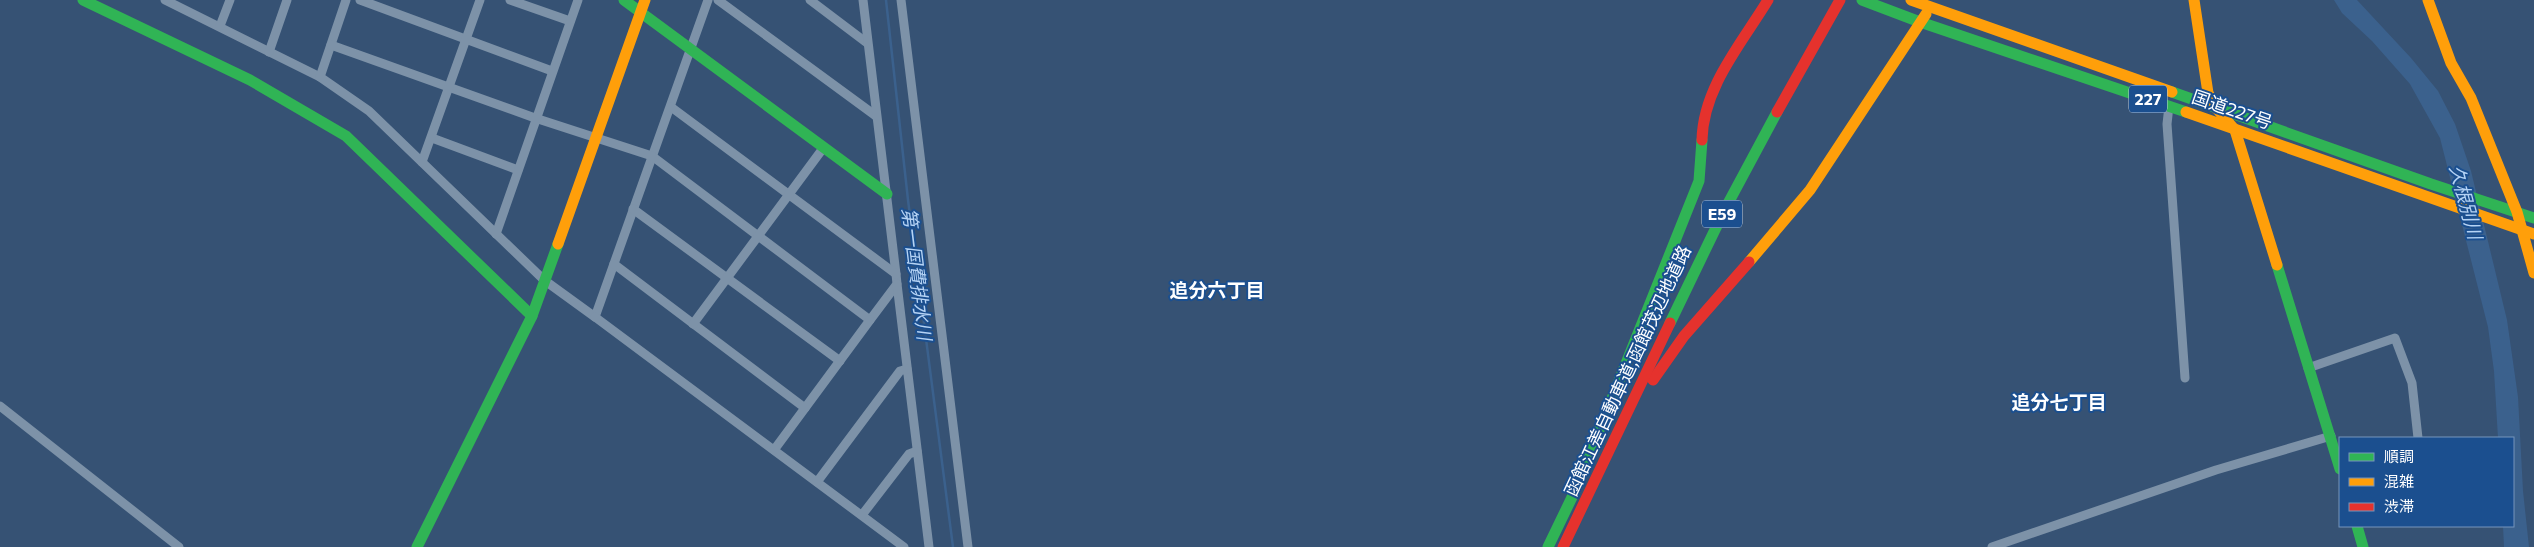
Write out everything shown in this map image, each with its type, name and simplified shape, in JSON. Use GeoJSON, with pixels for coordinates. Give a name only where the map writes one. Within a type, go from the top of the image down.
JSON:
{"type":"FeatureCollection","features":[{"type":"Feature","properties":{"kind":"main road"},"geometry":{"type":"LineString","coordinates":[[83,0],[268,89],[312,113],[346,136],[532,316]]}},
{"type":"Feature","properties":{"kind":"main road"},"geometry":{"type":"LineString","coordinates":[[624,0],[692,48],[886,194]]}},
{"type":"Feature","properties":{"kind":"main road"},"geometry":{"type":"LineString","coordinates":[[417,547],[532,316],[645,0]]}},
{"type":"Feature","properties":{"kind":"main road"},"geometry":{"type":"LineString","coordinates":[[1548,547],[1601,426],[1699,181],[1704,165],[1702,134],[1711,94],[1768,0]]}},
{"type":"Feature","properties":{"kind":"main road","name":"国道227号"},"geometry":{"type":"LineString","coordinates":[[1862,0],[1920,22],[2169,106],[2529,232]]}},
{"type":"Feature","properties":{"kind":"main road","name":"国道227号"},"geometry":{"type":"LineString","coordinates":[[1911,0],[1934,4],[2217,109],[2271,125],[2431,184],[2534,218]]}},
{"type":"Feature","properties":{"kind":"main road"},"geometry":{"type":"LineString","coordinates":[[2194,0],[2208,92],[2217,109],[2235,130],[2339,465]]}},
{"type":"Feature","properties":{"kind":"main road"},"geometry":{"type":"LineString","coordinates":[[2428,0],[2451,63],[2472,98],[2517,212],[2529,232],[2534,273]]}},
{"type":"Feature","properties":{"kind":"main road"},"geometry":{"type":"LineString","coordinates":[[1622,424],[1687,331],[1791,214],[1828,165],[1920,22],[1934,4]]}},
{"type":"Feature","properties":{"kind":"main road","name":"函館江差自動車道;函館茂辺地道路"},"geometry":{"type":"LineString","coordinates":[[1563,547],[1725,209],[1797,73],[1837,5]]}},
{"type":"Feature","properties":{"kind":"main road"},"geometry":{"type":"LineString","coordinates":[[2357,527],[2363,547]]}},
{"type":"Feature","properties":{"kind":"street"},"geometry":{"type":"LineString","coordinates":[[220,26],[230,0]]}},
{"type":"Feature","properties":{"kind":"street"},"geometry":{"type":"LineString","coordinates":[[269,52],[287,0]]}},
{"type":"Feature","properties":{"kind":"street"},"geometry":{"type":"LineString","coordinates":[[320,77],[346,0]]}},
{"type":"Feature","properties":{"kind":"street"},"geometry":{"type":"LineString","coordinates":[[360,0],[552,71]]}},
{"type":"Feature","properties":{"kind":"street"},"geometry":{"type":"LineString","coordinates":[[422,162],[480,0]]}},
{"type":"Feature","properties":{"kind":"street"},"geometry":{"type":"LineString","coordinates":[[510,0],[570,21]]}},
{"type":"Feature","properties":{"kind":"street"},"geometry":{"type":"LineString","coordinates":[[496,234],[535,118],[578,0]]}},
{"type":"Feature","properties":{"kind":"street"},"geometry":{"type":"LineString","coordinates":[[595,317],[708,0]]}},
{"type":"Feature","properties":{"kind":"street"},"geometry":{"type":"LineString","coordinates":[[718,0],[876,116]]}},
{"type":"Feature","properties":{"kind":"street"},"geometry":{"type":"LineString","coordinates":[[810,0],[867,43]]}},
{"type":"Feature","properties":{"kind":"street"},"geometry":{"type":"LineString","coordinates":[[862,0],[929,547]]}},
{"type":"Feature","properties":{"kind":"street"},"geometry":{"type":"LineString","coordinates":[[901,0],[968,547]]}},
{"type":"Feature","properties":{"kind":"street"},"geometry":{"type":"LineString","coordinates":[[169,1],[320,77],[369,111],[544,280],[904,547]]}},
{"type":"Feature","properties":{"kind":"street"},"geometry":{"type":"LineString","coordinates":[[331,45],[535,118],[652,156],[870,320]]}},
{"type":"Feature","properties":{"kind":"street"},"geometry":{"type":"LineString","coordinates":[[2169,106],[2167,124],[2185,378]]}},
{"type":"Feature","properties":{"kind":"street"},"geometry":{"type":"LineString","coordinates":[[671,107],[896,274]]}},
{"type":"Feature","properties":{"kind":"street"},"geometry":{"type":"LineString","coordinates":[[432,138],[518,170]]}},
{"type":"Feature","properties":{"kind":"street"},"geometry":{"type":"LineString","coordinates":[[693,324],[824,146]]}},
{"type":"Feature","properties":{"kind":"street"},"geometry":{"type":"LineString","coordinates":[[633,209],[840,361]]}},
{"type":"Feature","properties":{"kind":"street"},"geometry":{"type":"LineString","coordinates":[[614,264],[805,408]]}},
{"type":"Feature","properties":{"kind":"street"},"geometry":{"type":"LineString","coordinates":[[774,450],[896,284]]}},
{"type":"Feature","properties":{"kind":"street"},"geometry":{"type":"LineString","coordinates":[[2308,368],[2395,338],[2412,383],[2418,437]]}},
{"type":"Feature","properties":{"kind":"street"},"geometry":{"type":"LineString","coordinates":[[817,482],[900,371],[907,369]]}},
{"type":"Feature","properties":{"kind":"street"},"geometry":{"type":"LineString","coordinates":[[0,406],[179,547]]}},
{"type":"Feature","properties":{"kind":"street"},"geometry":{"type":"LineString","coordinates":[[1992,547],[2216,470],[2331,436]]}},
{"type":"Feature","properties":{"kind":"street"},"geometry":{"type":"LineString","coordinates":[[862,515],[909,454],[917,451]]}},
{"type":"Feature","properties":{"kind":"water","name":"久根別川"},"geometry":{"type":"Polygon","coordinates":[[[2334,0],[2357,0],[2411,58],[2438,91],[2455,124],[2471,171],[2507,320],[2518,397],[2523,491],[2529,547],[2504,547],[2503,527],[2514,527],[2514,437],[2498,437],[2494,371],[2488,327],[2440,138],[2410,84],[2372,41],[2342,13],[2334,0]]]}},
{"type":"Feature","properties":{"kind":"waterway","name":"第一国費排水川"},"geometry":{"type":"LineString","coordinates":[[886,0],[908,200],[953,547]]}},
{"type":"Feature","properties":{"kind":"traffic: fast"},"geometry":{"type":"LineString","coordinates":[[83,0],[250,80],[346,136],[532,316]]}},
{"type":"Feature","properties":{"kind":"traffic: fast"},"geometry":{"type":"LineString","coordinates":[[624,0],[887,194]]}},
{"type":"Feature","properties":{"kind":"traffic: fast"},"geometry":{"type":"LineString","coordinates":[[1862,0],[1920,22],[2186,112]]}},
{"type":"Feature","properties":{"kind":"traffic: fast"},"geometry":{"type":"LineString","coordinates":[[2172,92],[2431,184],[2534,218]]}},
{"type":"Feature","properties":{"kind":"traffic: fast"},"geometry":{"type":"LineString","coordinates":[[1670,323],[1725,209],[1777,112]]}},
{"type":"Feature","properties":{"kind":"traffic: fast"},"geometry":{"type":"LineString","coordinates":[[1548,547],[1575,491],[1699,181],[1702,140]]}},
{"type":"Feature","properties":{"kind":"traffic: fast"},"geometry":{"type":"LineString","coordinates":[[417,547],[532,316],[558,244]]}},
{"type":"Feature","properties":{"kind":"traffic: fast"},"geometry":{"type":"LineString","coordinates":[[2277,265],[2339,466]]}},
{"type":"Feature","properties":{"kind":"traffic: fast"},"geometry":{"type":"LineString","coordinates":[[2357,527],[2363,547]]}},
{"type":"Feature","properties":{"kind":"traffic: slow"},"geometry":{"type":"LineString","coordinates":[[558,244],[645,0]]}},
{"type":"Feature","properties":{"kind":"traffic: slow"},"geometry":{"type":"LineString","coordinates":[[1911,0],[2172,92]]}},
{"type":"Feature","properties":{"kind":"traffic: slow"},"geometry":{"type":"LineString","coordinates":[[2194,0],[2208,93],[2217,109],[2235,130],[2277,265]]}},
{"type":"Feature","properties":{"kind":"traffic: slow"},"geometry":{"type":"LineString","coordinates":[[2428,0],[2451,63],[2471,98],[2517,212],[2534,273]]}},
{"type":"Feature","properties":{"kind":"traffic: slow"},"geometry":{"type":"LineString","coordinates":[[1749,262],[1810,190],[1926,14]]}},
{"type":"Feature","properties":{"kind":"traffic: slow"},"geometry":{"type":"LineString","coordinates":[[2186,112],[2534,234]]}},
{"type":"Feature","properties":{"kind":"traffic: jam"},"geometry":{"type":"LineString","coordinates":[[1702,140],[1704,121],[1716,84],[1768,0]]}},
{"type":"Feature","properties":{"kind":"traffic: jam"},"geometry":{"type":"LineString","coordinates":[[1777,112],[1840,0]]}},
{"type":"Feature","properties":{"kind":"traffic: jam"},"geometry":{"type":"LineString","coordinates":[[1653,380],[1684,336],[1749,262]]}},
{"type":"Feature","properties":{"kind":"traffic: jam"},"geometry":{"type":"LineString","coordinates":[[1563,547],[1670,323]]}},
{"type":"Feature","properties":{"kind":"district","name":"追分六丁目"},"geometry":{"type":"Point","coordinates":[1217,290]}},
{"type":"Feature","properties":{"kind":"district","name":"追分七丁目"},"geometry":{"type":"Point","coordinates":[2059,402]}}]}
